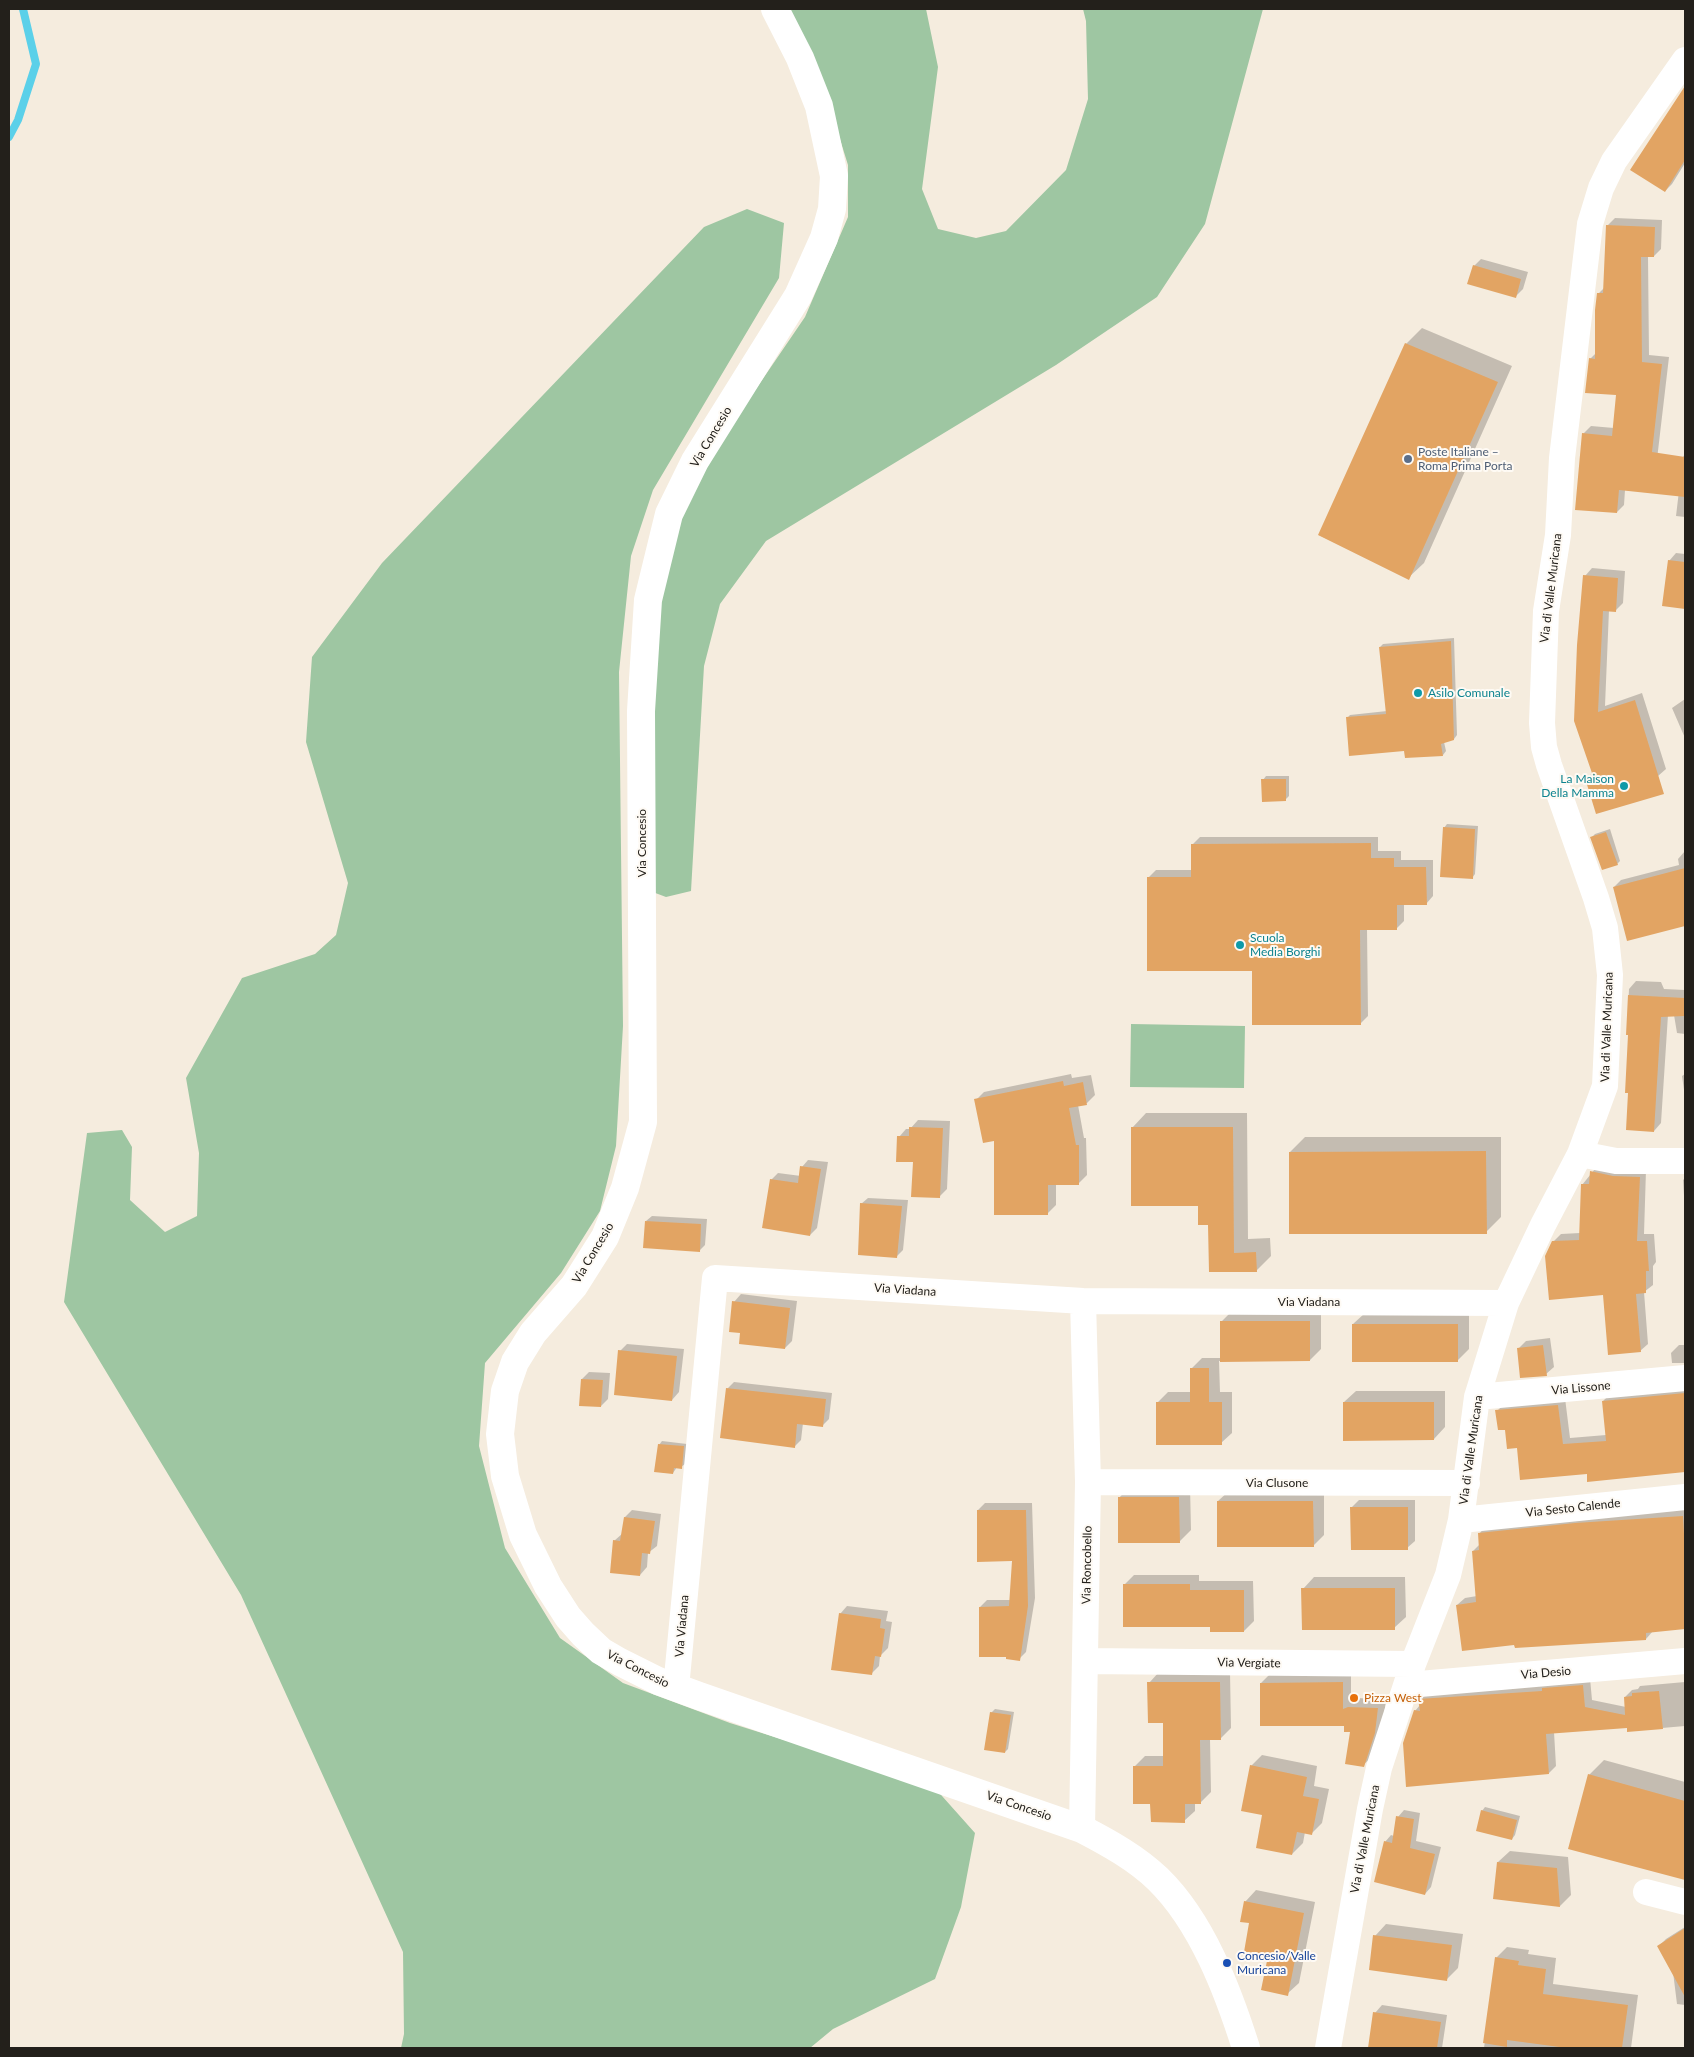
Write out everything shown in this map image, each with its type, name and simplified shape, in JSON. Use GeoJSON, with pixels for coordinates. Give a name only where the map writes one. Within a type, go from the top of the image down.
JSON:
{"type":"FeatureCollection","features":[{"type":"Feature","properties":{"kind":"street","name":"Via Concesio"},"geometry":{"type":"LineString","coordinates":[[774,9],[800,58],[819,106],[834,176],[832,209],[824,238],[798,296],[695,461],[669,514],[648,600],[641,711],[642,1122],[625,1188],[605,1237],[574,1286],[533,1333],[515,1362],[505,1391],[500,1434],[505,1476],[515,1514],[532,1557],[562,1608],[583,1634],[601,1651],[641,1674],[676,1688],[1082,1828],[1132,1858],[1158,1879],[1174,1896],[1194,1925],[1210,1956],[1246,2048]]}},
{"type":"Feature","properties":{"kind":"street","name":"Via di Valle Muricana"},"geometry":{"type":"LineString","coordinates":[[1328,2048],[1370,1809],[1379,1768],[1410,1675],[1448,1575],[1462,1520],[1478,1397],[1506,1303],[1543,1225],[1580,1154],[1605,1086],[1610,975],[1605,928],[1544,747],[1542,707],[1546,611],[1558,535],[1562,458],[1590,224],[1601,188],[1614,161],[1685,60]]}},
{"type":"Feature","properties":{"kind":"street"},"geometry":{"type":"LineString","coordinates":[[1580,1154],[1616,1161],[1685,1160]]}},
{"type":"Feature","properties":{"kind":"street","name":"Via Viadana"},"geometry":{"type":"LineString","coordinates":[[676,1688],[715,1278],[1083,1301],[1506,1303]]}},
{"type":"Feature","properties":{"kind":"street","name":"Via Roncobello"},"geometry":{"type":"LineString","coordinates":[[1082,1828],[1088,1482],[1083,1301]]}},
{"type":"Feature","properties":{"kind":"street","name":"Via Lissone"},"geometry":{"type":"LineString","coordinates":[[1478,1397],[1685,1378]]}},
{"type":"Feature","properties":{"kind":"street","name":"Via Clusone"},"geometry":{"type":"LineString","coordinates":[[1088,1482],[1467,1483]]}},
{"type":"Feature","properties":{"kind":"street","name":"Via Sesto Calende"},"geometry":{"type":"LineString","coordinates":[[1462,1520],[1685,1496]]}},
{"type":"Feature","properties":{"kind":"street","name":"Via Vergiate"},"geometry":{"type":"LineString","coordinates":[[1085,1661],[1410,1675]]}},
{"type":"Feature","properties":{"kind":"street","name":"Via Desio"},"geometry":{"type":"LineString","coordinates":[[1410,1675],[1685,1661]]}},
{"type":"Feature","properties":{"kind":"street"},"geometry":{"type":"LineString","coordinates":[[1646,1892],[1685,1902]]}},
{"type":"Feature","properties":{"kind":"green space"},"geometry":{"type":"Polygon","coordinates":[[[786,9],[926,9],[938,67],[922,189],[938,229],[976,238],[1006,231],[1066,170],[1088,99],[1086,21],[1083,9],[1263,9],[1205,224],[1157,297],[1056,365],[766,541],[720,604],[704,666],[691,891],[666,897],[650,891],[655,611],[685,506],[730,427],[805,317],[848,217],[848,165],[820,75],[786,9]]]}},
{"type":"Feature","properties":{"kind":"green space"},"geometry":{"type":"Polygon","coordinates":[[[747,209],[784,223],[779,278],[653,490],[631,556],[619,672],[623,1026],[616,1146],[600,1211],[561,1273],[485,1363],[479,1446],[505,1548],[560,1638],[623,1683],[730,1723],[934,1787],[975,1833],[961,1907],[935,1979],[833,2029],[810,2048],[401,2048],[404,2034],[403,1952],[241,1595],[64,1302],[87,1133],[122,1130],[132,1147],[130,1200],[165,1232],[197,1216],[199,1153],[186,1078],[242,978],[315,954],[336,935],[348,883],[306,742],[312,657],[382,563],[704,227],[747,209]]]}},
{"type":"Feature","properties":{"kind":"green space"},"geometry":{"type":"Polygon","coordinates":[[[1131,1024],[1245,1026],[1244,1088],[1130,1087],[1131,1024]]]}},
{"type":"Feature","properties":{"kind":"building"},"geometry":{"type":"Polygon","coordinates":[[[1685,86],[1685,160],[1665,192],[1630,170],[1685,86]]]}},
{"type":"Feature","properties":{"kind":"building"},"geometry":{"type":"Polygon","coordinates":[[[1606,225],[1655,227],[1654,257],[1641,257],[1642,362],[1662,364],[1652,452],[1685,457],[1685,497],[1619,490],[1617,513],[1575,510],[1582,433],[1612,436],[1616,395],[1585,393],[1589,358],[1595,359],[1595,310],[1597,293],[1603,293],[1606,225]]]}},
{"type":"Feature","properties":{"kind":"building"},"geometry":{"type":"Polygon","coordinates":[[[1473,265],[1521,279],[1516,298],[1467,284],[1473,265]]]}},
{"type":"Feature","properties":{"kind":"building","name":"Poste Italiane – Roma Prima Porta"},"geometry":{"type":"Polygon","coordinates":[[[1405,343],[1498,382],[1409,580],[1318,535],[1405,343]]]}},
{"type":"Feature","properties":{"kind":"building"},"geometry":{"type":"Polygon","coordinates":[[[1668,560],[1685,562],[1685,609],[1662,606],[1668,560]]]}},
{"type":"Feature","properties":{"kind":"building"},"geometry":{"type":"Polygon","coordinates":[[[1583,575],[1618,578],[1616,612],[1603,611],[1598,712],[1635,700],[1664,794],[1596,814],[1585,778],[1593,776],[1574,721],[1577,645],[1583,575]]]}},
{"type":"Feature","properties":{"kind":"building","name":"Asilo Comunale"},"geometry":{"type":"Polygon","coordinates":[[[1451,641],[1454,740],[1441,744],[1443,756],[1405,758],[1404,751],[1349,756],[1346,717],[1386,714],[1379,647],[1451,641]]]}},
{"type":"Feature","properties":{"kind":"building"},"geometry":{"type":"Polygon","coordinates":[[[1261,779],[1286,779],[1286,801],[1262,802],[1261,779]]]}},
{"type":"Feature","properties":{"kind":"building"},"geometry":{"type":"Polygon","coordinates":[[[1443,827],[1475,829],[1473,879],[1440,877],[1443,827]]]}},
{"type":"Feature","properties":{"kind":"building"},"geometry":{"type":"Polygon","coordinates":[[[1606,832],[1618,865],[1602,870],[1590,837],[1606,832]]]}},
{"type":"Feature","properties":{"kind":"building","name":"Scuola Media Borghi"},"geometry":{"type":"Polygon","coordinates":[[[1371,843],[1371,858],[1394,858],[1394,867],[1426,867],[1427,905],[1397,905],[1397,930],[1360,930],[1361,1025],[1252,1025],[1252,971],[1147,971],[1147,877],[1191,877],[1191,844],[1371,843]]]}},
{"type":"Feature","properties":{"kind":"building"},"geometry":{"type":"Polygon","coordinates":[[[1685,868],[1685,926],[1627,941],[1613,887],[1685,868]]]}},
{"type":"Feature","properties":{"kind":"building"},"geometry":{"type":"Polygon","coordinates":[[[1628,995],[1685,998],[1685,1016],[1661,1017],[1654,1132],[1626,1130],[1628,1093],[1625,1093],[1628,995]]]}},
{"type":"Feature","properties":{"kind":"building"},"geometry":{"type":"Polygon","coordinates":[[[1063,1081],[1064,1086],[1083,1082],[1087,1105],[1069,1108],[1076,1145],[1079,1145],[1079,1185],[1048,1185],[1048,1215],[994,1215],[994,1141],[983,1143],[974,1099],[1063,1081]]]}},
{"type":"Feature","properties":{"kind":"building"},"geometry":{"type":"Polygon","coordinates":[[[909,1127],[943,1128],[940,1198],[911,1197],[913,1162],[896,1162],[897,1136],[909,1136],[909,1127]]]}},
{"type":"Feature","properties":{"kind":"building"},"geometry":{"type":"Polygon","coordinates":[[[1131,1127],[1233,1127],[1234,1253],[1256,1252],[1257,1272],[1209,1272],[1208,1225],[1198,1225],[1198,1206],[1131,1206],[1131,1127]]]}},
{"type":"Feature","properties":{"kind":"building"},"geometry":{"type":"Polygon","coordinates":[[[1486,1151],[1487,1234],[1289,1234],[1289,1152],[1486,1151]]]}},
{"type":"Feature","properties":{"kind":"building"},"geometry":{"type":"Polygon","coordinates":[[[800,1166],[821,1169],[810,1236],[762,1228],[770,1179],[798,1183],[800,1166]]]}},
{"type":"Feature","properties":{"kind":"building"},"geometry":{"type":"Polygon","coordinates":[[[1590,1171],[1613,1176],[1640,1177],[1637,1241],[1647,1241],[1649,1271],[1646,1271],[1646,1293],[1636,1294],[1641,1352],[1608,1355],[1603,1295],[1549,1300],[1545,1256],[1552,1241],[1579,1240],[1581,1184],[1589,1184],[1590,1171]]]}},
{"type":"Feature","properties":{"kind":"building"},"geometry":{"type":"Polygon","coordinates":[[[860,1203],[902,1206],[897,1258],[858,1255],[860,1203]]]}},
{"type":"Feature","properties":{"kind":"building"},"geometry":{"type":"Polygon","coordinates":[[[645,1221],[701,1224],[700,1252],[643,1248],[645,1221]]]}},
{"type":"Feature","properties":{"kind":"building"},"geometry":{"type":"Polygon","coordinates":[[[732,1301],[790,1308],[785,1349],[739,1344],[740,1333],[729,1332],[732,1301]]]}},
{"type":"Feature","properties":{"kind":"building"},"geometry":{"type":"Polygon","coordinates":[[[1220,1321],[1310,1321],[1310,1361],[1220,1362],[1220,1321]]]}},
{"type":"Feature","properties":{"kind":"building"},"geometry":{"type":"Polygon","coordinates":[[[1352,1324],[1458,1324],[1458,1362],[1352,1362],[1352,1324]]]}},
{"type":"Feature","properties":{"kind":"building"},"geometry":{"type":"Polygon","coordinates":[[[1543,1345],[1547,1376],[1520,1378],[1517,1348],[1543,1345]]]}},
{"type":"Feature","properties":{"kind":"building"},"geometry":{"type":"Polygon","coordinates":[[[618,1350],[677,1356],[672,1401],[614,1395],[618,1350]]]}},
{"type":"Feature","properties":{"kind":"building"},"geometry":{"type":"Polygon","coordinates":[[[1190,1368],[1209,1368],[1209,1402],[1222,1402],[1222,1445],[1156,1445],[1156,1402],[1190,1402],[1190,1368]]]}},
{"type":"Feature","properties":{"kind":"building"},"geometry":{"type":"Polygon","coordinates":[[[581,1379],[603,1380],[601,1407],[579,1406],[581,1379]]]}},
{"type":"Feature","properties":{"kind":"building"},"geometry":{"type":"Polygon","coordinates":[[[726,1388],[826,1399],[823,1427],[797,1424],[795,1448],[720,1438],[726,1388]]]}},
{"type":"Feature","properties":{"kind":"building"},"geometry":{"type":"Polygon","coordinates":[[[1685,1393],[1685,1472],[1587,1482],[1587,1474],[1520,1480],[1517,1448],[1507,1449],[1505,1430],[1498,1430],[1495,1410],[1558,1405],[1563,1444],[1606,1441],[1602,1401],[1685,1393]]]}},
{"type":"Feature","properties":{"kind":"building"},"geometry":{"type":"Polygon","coordinates":[[[1343,1402],[1434,1402],[1434,1440],[1343,1441],[1343,1402]]]}},
{"type":"Feature","properties":{"kind":"building"},"geometry":{"type":"Polygon","coordinates":[[[658,1444],[684,1446],[682,1469],[674,1468],[673,1474],[654,1472],[658,1444]]]}},
{"type":"Feature","properties":{"kind":"building"},"geometry":{"type":"Polygon","coordinates":[[[1118,1497],[1179,1497],[1180,1543],[1118,1543],[1118,1497]]]}},
{"type":"Feature","properties":{"kind":"building"},"geometry":{"type":"Polygon","coordinates":[[[1217,1501],[1313,1501],[1314,1547],[1217,1547],[1217,1501]]]}},
{"type":"Feature","properties":{"kind":"building"},"geometry":{"type":"Polygon","coordinates":[[[1350,1507],[1408,1507],[1408,1550],[1351,1550],[1350,1507]]]}},
{"type":"Feature","properties":{"kind":"building"},"geometry":{"type":"Polygon","coordinates":[[[977,1510],[1026,1510],[1028,1606],[1020,1661],[1006,1659],[1006,1657],[979,1657],[979,1607],[1009,1606],[1012,1561],[977,1562],[977,1510]]]}},
{"type":"Feature","properties":{"kind":"building"},"geometry":{"type":"Polygon","coordinates":[[[1683,1516],[1685,1629],[1646,1633],[1646,1640],[1515,1648],[1514,1645],[1462,1651],[1456,1605],[1476,1602],[1472,1551],[1479,1550],[1478,1533],[1575,1523],[1683,1516]]]}},
{"type":"Feature","properties":{"kind":"building"},"geometry":{"type":"Polygon","coordinates":[[[624,1517],[655,1521],[650,1554],[642,1553],[640,1576],[610,1573],[613,1540],[620,1541],[624,1517]]]}},
{"type":"Feature","properties":{"kind":"building"},"geometry":{"type":"Polygon","coordinates":[[[1123,1584],[1190,1584],[1190,1590],[1244,1590],[1244,1632],[1210,1632],[1210,1627],[1123,1627],[1123,1584]]]}},
{"type":"Feature","properties":{"kind":"building"},"geometry":{"type":"Polygon","coordinates":[[[1301,1588],[1395,1588],[1395,1630],[1302,1630],[1301,1588]]]}},
{"type":"Feature","properties":{"kind":"building"},"geometry":{"type":"Polygon","coordinates":[[[839,1613],[881,1619],[880,1628],[885,1629],[881,1657],[875,1656],[872,1675],[831,1670],[839,1613]]]}},
{"type":"Feature","properties":{"kind":"building"},"geometry":{"type":"Polygon","coordinates":[[[1147,1682],[1220,1682],[1221,1740],[1200,1740],[1201,1804],[1185,1804],[1185,1823],[1151,1822],[1150,1804],[1133,1804],[1133,1766],[1163,1766],[1163,1723],[1148,1723],[1147,1682]]]}},
{"type":"Feature","properties":{"kind":"building"},"geometry":{"type":"Polygon","coordinates":[[[1343,1682],[1343,1709],[1348,1707],[1378,1708],[1375,1733],[1364,1767],[1345,1764],[1350,1732],[1344,1732],[1344,1726],[1260,1726],[1260,1683],[1343,1682]]]}},
{"type":"Feature","properties":{"kind":"building"},"geometry":{"type":"Polygon","coordinates":[[[1583,1685],[1585,1707],[1625,1715],[1624,1697],[1632,1696],[1632,1693],[1659,1691],[1663,1729],[1627,1732],[1627,1728],[1546,1734],[1549,1774],[1406,1787],[1403,1743],[1414,1710],[1420,1711],[1418,1699],[1542,1691],[1542,1688],[1583,1685]]]}},
{"type":"Feature","properties":{"kind":"building"},"geometry":{"type":"Polygon","coordinates":[[[990,1712],[1011,1715],[1005,1753],[984,1750],[990,1712]]]}},
{"type":"Feature","properties":{"kind":"building"},"geometry":{"type":"Polygon","coordinates":[[[1250,1765],[1307,1777],[1303,1796],[1319,1799],[1312,1835],[1297,1832],[1292,1855],[1256,1848],[1262,1815],[1241,1811],[1250,1765]]]}},
{"type":"Feature","properties":{"kind":"building"},"geometry":{"type":"Polygon","coordinates":[[[1588,1774],[1685,1801],[1685,1880],[1568,1849],[1588,1774]]]}},
{"type":"Feature","properties":{"kind":"building"},"geometry":{"type":"Polygon","coordinates":[[[1481,1810],[1517,1820],[1512,1840],[1476,1831],[1481,1810]]]}},
{"type":"Feature","properties":{"kind":"building"},"geometry":{"type":"Polygon","coordinates":[[[1396,1816],[1414,1819],[1410,1848],[1435,1854],[1425,1895],[1374,1882],[1384,1841],[1392,1843],[1396,1816]]]}},
{"type":"Feature","properties":{"kind":"building"},"geometry":{"type":"Polygon","coordinates":[[[1497,1862],[1557,1868],[1560,1907],[1493,1899],[1497,1862]]]}},
{"type":"Feature","properties":{"kind":"building"},"geometry":{"type":"Polygon","coordinates":[[[1244,1901],[1304,1913],[1288,1996],[1261,1990],[1268,1956],[1244,1952],[1249,1923],[1240,1922],[1244,1901]]]}},
{"type":"Feature","properties":{"kind":"building"},"geometry":{"type":"Polygon","coordinates":[[[1685,1928],[1685,1997],[1657,1946],[1685,1928]]]}},
{"type":"Feature","properties":{"kind":"building"},"geometry":{"type":"Polygon","coordinates":[[[1373,1935],[1452,1945],[1447,1981],[1369,1970],[1373,1935]]]}},
{"type":"Feature","properties":{"kind":"building"},"geometry":{"type":"Polygon","coordinates":[[[1495,1957],[1519,1961],[1518,1965],[1546,1969],[1543,1994],[1628,2005],[1622,2048],[1567,2048],[1507,2040],[1507,2047],[1483,2043],[1495,1957]]]}},
{"type":"Feature","properties":{"kind":"building"},"geometry":{"type":"Polygon","coordinates":[[[1373,2012],[1441,2022],[1437,2048],[1368,2048],[1373,2012]]]}},
{"type":"Feature","properties":{"kind":"waterway"},"geometry":{"type":"LineString","coordinates":[[9,137],[18,120],[36,64],[23,9]]}},
{"type":"Feature","properties":{"kind":"place","name":"Poste Italiane – Roma Prima Porta"},"geometry":{"type":"Point","coordinates":[1408,459]}},
{"type":"Feature","properties":{"kind":"place","name":"Asilo Comunale"},"geometry":{"type":"Point","coordinates":[1418,693]}},
{"type":"Feature","properties":{"kind":"place","name":"La Maison Della Mamma"},"geometry":{"type":"Point","coordinates":[1624,786]}},
{"type":"Feature","properties":{"kind":"place","name":"Scuola Media Borghi"},"geometry":{"type":"Point","coordinates":[1240,945]}},
{"type":"Feature","properties":{"kind":"place","name":"Pizza West"},"geometry":{"type":"Point","coordinates":[1354,1698]}},
{"type":"Feature","properties":{"kind":"place","name":"Concesio/Valle Muricana"},"geometry":{"type":"Point","coordinates":[1227,1963]}}]}
